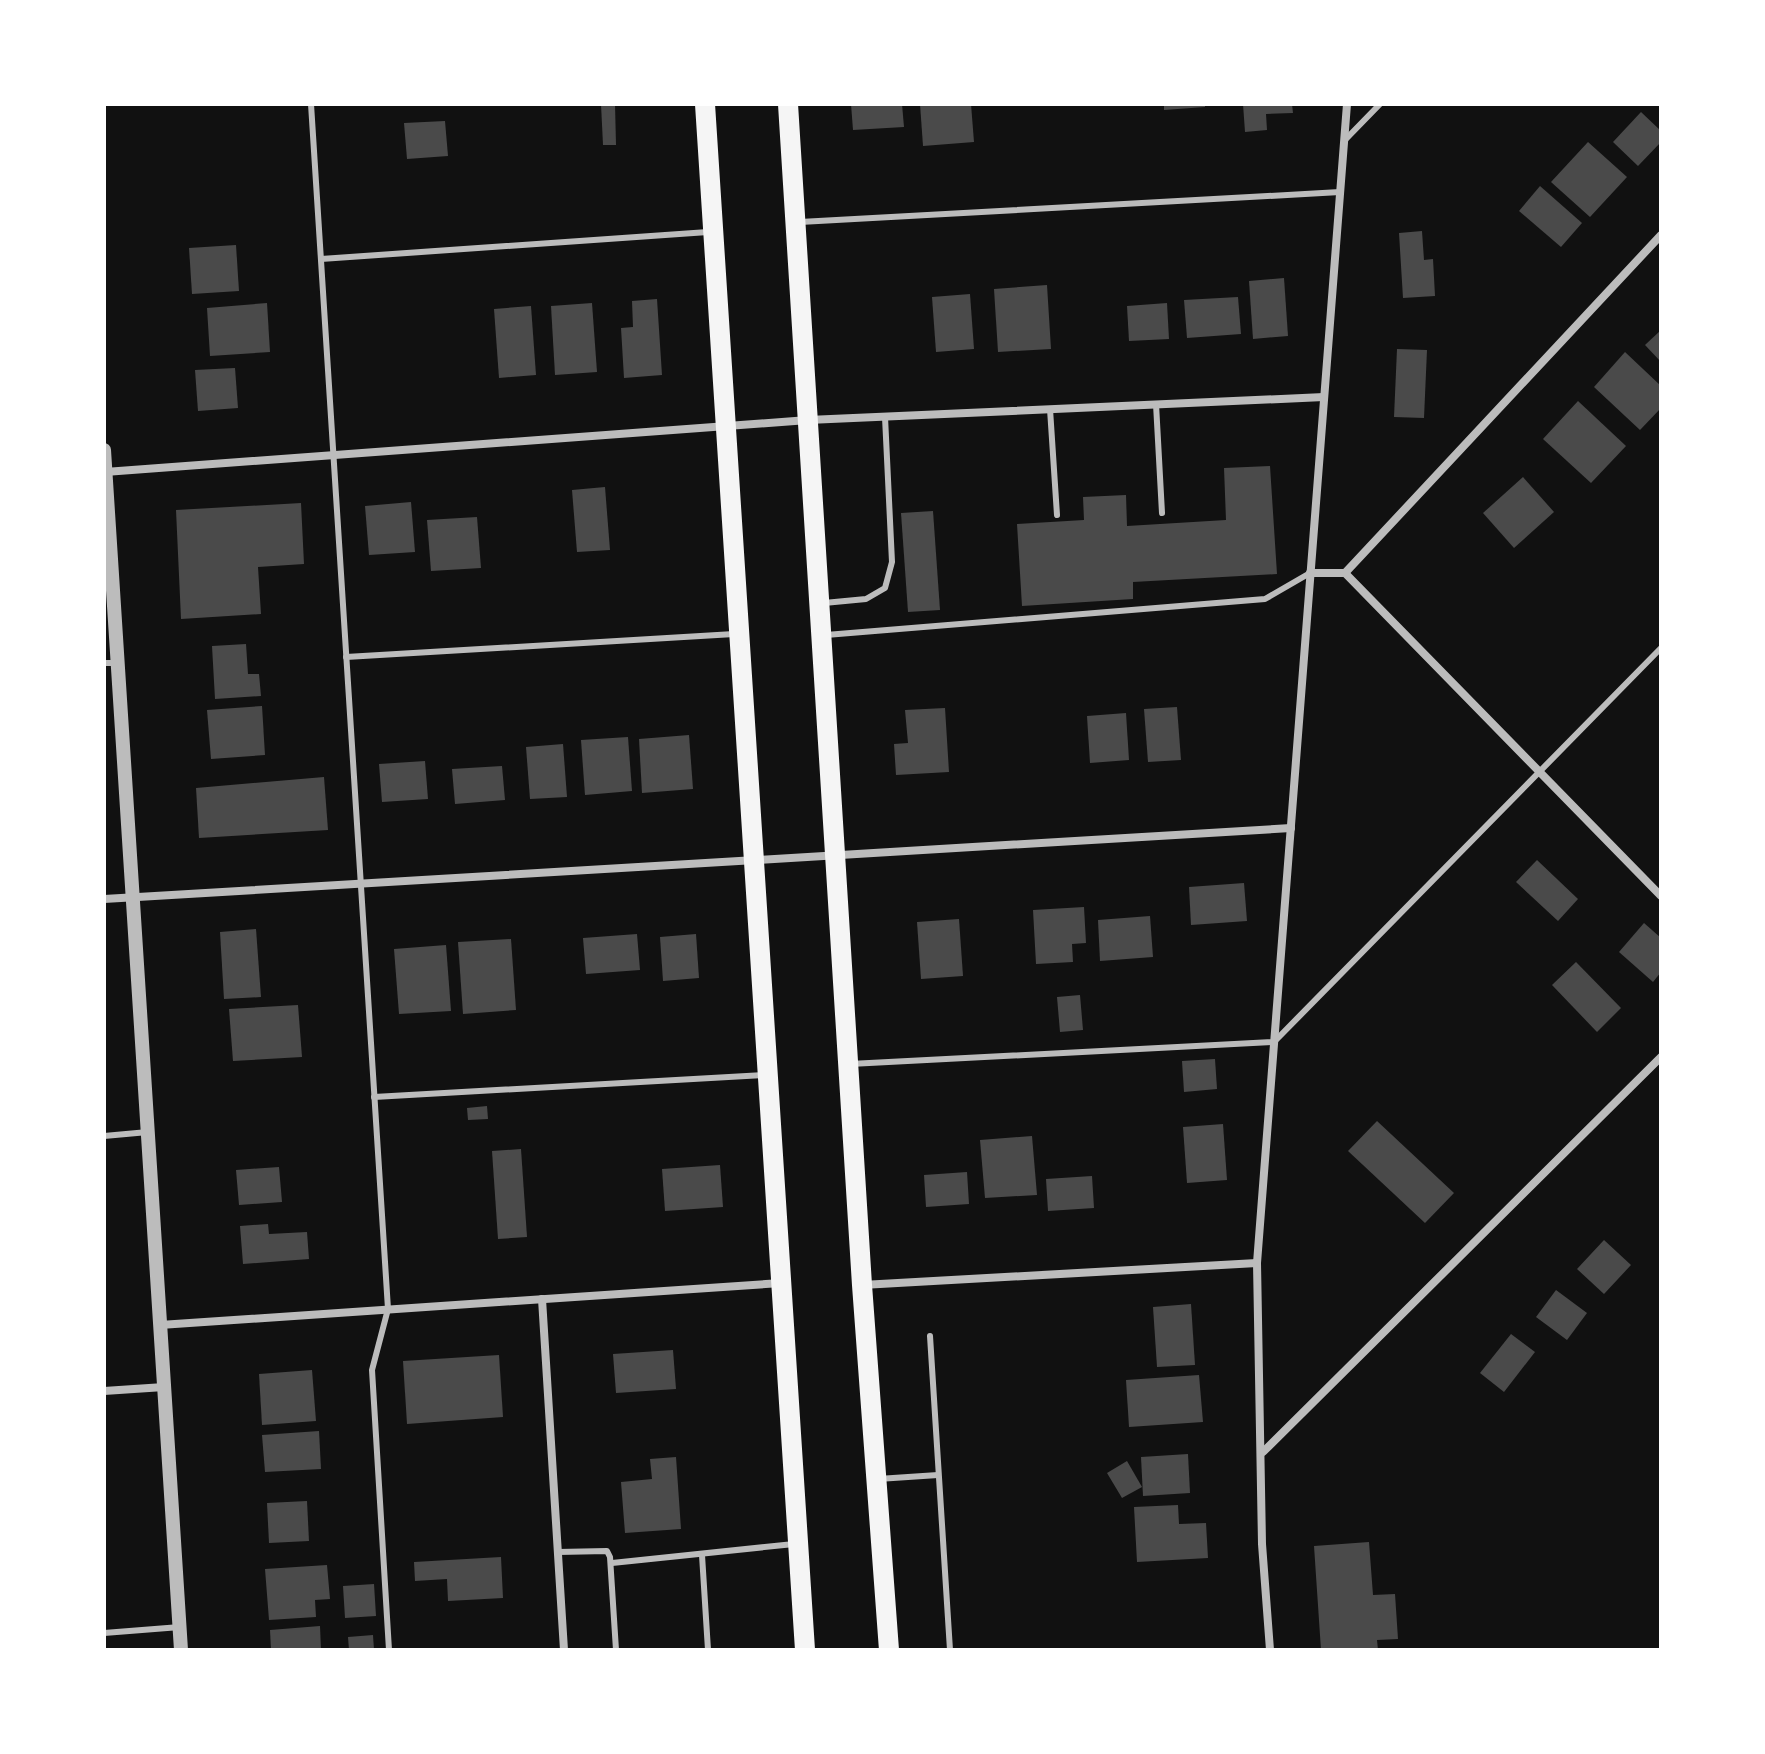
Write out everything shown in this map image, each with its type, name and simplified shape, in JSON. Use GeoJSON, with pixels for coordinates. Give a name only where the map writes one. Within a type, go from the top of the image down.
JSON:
{"type":"FeatureCollection","features":[{"type":"Feature","properties":{"kind":"main road"},"geometry":{"type":"LineString","coordinates":[[705,104],[805,1650]]}},
{"type":"Feature","properties":{"kind":"main road"},"geometry":{"type":"LineString","coordinates":[[788,104],[862,1285],[889,1650]]}},
{"type":"Feature","properties":{"kind":"street"},"geometry":{"type":"LineString","coordinates":[[1270,1650],[1262,1544],[1263,1452],[1257,1263],[1347,104]]}},
{"type":"Feature","properties":{"kind":"street"},"geometry":{"type":"LineString","coordinates":[[1345,573],[1661,235]]}},
{"type":"Feature","properties":{"kind":"street"},"geometry":{"type":"LineString","coordinates":[[105,472],[808,420],[1324,397]]}},
{"type":"Feature","properties":{"kind":"street"},"geometry":{"type":"LineString","coordinates":[[104,450],[111,663],[133,898],[181,1650]]}},
{"type":"Feature","properties":{"kind":"street"},"geometry":{"type":"LineString","coordinates":[[1310,573],[1345,573],[1661,896]]}},
{"type":"Feature","properties":{"kind":"street"},"geometry":{"type":"LineString","coordinates":[[104,899],[1291,828]]}},
{"type":"Feature","properties":{"kind":"street"},"geometry":{"type":"LineString","coordinates":[[1263,1452],[1661,1057]]}},
{"type":"Feature","properties":{"kind":"street"},"geometry":{"type":"LineString","coordinates":[[862,1285],[1257,1263]]}},
{"type":"Feature","properties":{"kind":"street"},"geometry":{"type":"LineString","coordinates":[[160,1325],[781,1283]]}},
{"type":"Feature","properties":{"kind":"street"},"geometry":{"type":"LineString","coordinates":[[542,1299],[564,1650]]}},
{"type":"Feature","properties":{"kind":"street"},"geometry":{"type":"LineString","coordinates":[[104,1391],[164,1387]]}},
{"type":"Feature","properties":{"kind":"lane"},"geometry":{"type":"LineString","coordinates":[[311,104],[388,1309],[372,1370],[389,1650]]}},
{"type":"Feature","properties":{"kind":"lane"},"geometry":{"type":"LineString","coordinates":[[1344,141],[1380,104]]}},
{"type":"Feature","properties":{"kind":"lane"},"geometry":{"type":"LineString","coordinates":[[795,222],[1340,192]]}},
{"type":"Feature","properties":{"kind":"lane"},"geometry":{"type":"LineString","coordinates":[[321,259],[713,231]]}},
{"type":"Feature","properties":{"kind":"lane"},"geometry":{"type":"LineString","coordinates":[[1156,404],[1162,513]]}},
{"type":"Feature","properties":{"kind":"lane"},"geometry":{"type":"LineString","coordinates":[[1050,409],[1057,515]]}},
{"type":"Feature","properties":{"kind":"lane"},"geometry":{"type":"LineString","coordinates":[[820,603],[866,599],[885,588],[892,562],[885,417]]}},
{"type":"Feature","properties":{"kind":"lane"},"geometry":{"type":"LineString","coordinates":[[822,635],[1265,599],[1310,573]]}},
{"type":"Feature","properties":{"kind":"lane"},"geometry":{"type":"LineString","coordinates":[[346,657],[739,634]]}},
{"type":"Feature","properties":{"kind":"lane"},"geometry":{"type":"LineString","coordinates":[[849,1064],[1274,1042],[1661,648]]}},
{"type":"Feature","properties":{"kind":"lane"},"geometry":{"type":"LineString","coordinates":[[374,1097],[767,1075]]}},
{"type":"Feature","properties":{"kind":"lane"},"geometry":{"type":"LineString","coordinates":[[104,1136],[148,1132]]}},
{"type":"Feature","properties":{"kind":"lane"},"geometry":{"type":"LineString","coordinates":[[930,1336],[950,1650]]}},
{"type":"Feature","properties":{"kind":"lane"},"geometry":{"type":"LineString","coordinates":[[877,1479],[938,1475]]}},
{"type":"Feature","properties":{"kind":"lane"},"geometry":{"type":"LineString","coordinates":[[612,1563],[798,1543]]}},
{"type":"Feature","properties":{"kind":"lane"},"geometry":{"type":"LineString","coordinates":[[558,1552],[607,1551],[612,1563],[616,1650]]}},
{"type":"Feature","properties":{"kind":"lane"},"geometry":{"type":"LineString","coordinates":[[702,1555],[708,1650]]}},
{"type":"Feature","properties":{"kind":"lane"},"geometry":{"type":"LineString","coordinates":[[104,1633],[180,1627]]}},
{"type":"Feature","properties":{"kind":"building"},"geometry":{"type":"Polygon","coordinates":[[[601,104],[615,104],[616,145],[603,145],[601,104]]]}},
{"type":"Feature","properties":{"kind":"building"},"geometry":{"type":"Polygon","coordinates":[[[851,104],[902,104],[904,127],[853,130],[851,104]]]}},
{"type":"Feature","properties":{"kind":"building"},"geometry":{"type":"Polygon","coordinates":[[[920,104],[971,104],[974,142],[923,146],[920,104]]]}},
{"type":"Feature","properties":{"kind":"building"},"geometry":{"type":"Polygon","coordinates":[[[1164,104],[1205,104],[1205,107],[1164,110],[1164,104]]]}},
{"type":"Feature","properties":{"kind":"building"},"geometry":{"type":"Polygon","coordinates":[[[1243,104],[1292,104],[1293,113],[1266,114],[1267,130],[1245,132],[1243,104]]]}},
{"type":"Feature","properties":{"kind":"building"},"geometry":{"type":"Polygon","coordinates":[[[1641,112],[1661,131],[1661,142],[1638,166],[1613,142],[1641,112]]]}},
{"type":"Feature","properties":{"kind":"building"},"geometry":{"type":"Polygon","coordinates":[[[445,121],[448,156],[407,159],[404,123],[445,121]]]}},
{"type":"Feature","properties":{"kind":"building"},"geometry":{"type":"Polygon","coordinates":[[[1588,142],[1627,177],[1590,217],[1551,182],[1588,142]]]}},
{"type":"Feature","properties":{"kind":"building"},"geometry":{"type":"Polygon","coordinates":[[[1540,186],[1582,223],[1561,247],[1519,211],[1540,186]]]}},
{"type":"Feature","properties":{"kind":"building"},"geometry":{"type":"Polygon","coordinates":[[[1422,231],[1424,260],[1433,259],[1435,296],[1403,298],[1399,233],[1422,231]]]}},
{"type":"Feature","properties":{"kind":"building"},"geometry":{"type":"Polygon","coordinates":[[[236,245],[239,291],[192,294],[189,248],[236,245]]]}},
{"type":"Feature","properties":{"kind":"building"},"geometry":{"type":"Polygon","coordinates":[[[1284,278],[1288,336],[1253,339],[1249,281],[1284,278]]]}},
{"type":"Feature","properties":{"kind":"building"},"geometry":{"type":"Polygon","coordinates":[[[1047,285],[1051,349],[998,352],[994,289],[1047,285]]]}},
{"type":"Feature","properties":{"kind":"building"},"geometry":{"type":"Polygon","coordinates":[[[970,294],[974,349],[936,352],[932,297],[970,294]]]}},
{"type":"Feature","properties":{"kind":"building"},"geometry":{"type":"Polygon","coordinates":[[[1238,297],[1241,334],[1187,338],[1184,300],[1238,297]]]}},
{"type":"Feature","properties":{"kind":"building"},"geometry":{"type":"Polygon","coordinates":[[[657,299],[662,375],[624,378],[621,328],[633,327],[632,301],[657,299]]]}},
{"type":"Feature","properties":{"kind":"building"},"geometry":{"type":"Polygon","coordinates":[[[267,303],[270,352],[210,356],[207,308],[267,303]]]}},
{"type":"Feature","properties":{"kind":"building"},"geometry":{"type":"Polygon","coordinates":[[[592,303],[597,372],[555,375],[551,306],[592,303]]]}},
{"type":"Feature","properties":{"kind":"building"},"geometry":{"type":"Polygon","coordinates":[[[1167,303],[1169,339],[1129,341],[1127,306],[1167,303]]]}},
{"type":"Feature","properties":{"kind":"building"},"geometry":{"type":"Polygon","coordinates":[[[531,306],[536,375],[499,378],[494,309],[531,306]]]}},
{"type":"Feature","properties":{"kind":"building"},"geometry":{"type":"Polygon","coordinates":[[[1661,330],[1661,362],[1645,345],[1661,330]]]}},
{"type":"Feature","properties":{"kind":"building"},"geometry":{"type":"Polygon","coordinates":[[[1397,349],[1427,350],[1424,418],[1394,417],[1397,349]]]}},
{"type":"Feature","properties":{"kind":"building"},"geometry":{"type":"Polygon","coordinates":[[[1625,352],[1661,386],[1661,408],[1640,430],[1594,387],[1625,352]]]}},
{"type":"Feature","properties":{"kind":"building"},"geometry":{"type":"Polygon","coordinates":[[[235,368],[238,408],[198,411],[195,370],[235,368]]]}},
{"type":"Feature","properties":{"kind":"building"},"geometry":{"type":"Polygon","coordinates":[[[1578,401],[1626,446],[1591,483],[1543,439],[1578,401]]]}},
{"type":"Feature","properties":{"kind":"building"},"geometry":{"type":"Polygon","coordinates":[[[1270,466],[1277,574],[1133,582],[1133,599],[1022,606],[1017,524],[1084,520],[1083,497],[1126,495],[1127,526],[1226,520],[1224,468],[1270,466]]]}},
{"type":"Feature","properties":{"kind":"building"},"geometry":{"type":"Polygon","coordinates":[[[1523,477],[1554,512],[1514,548],[1483,513],[1523,477]]]}},
{"type":"Feature","properties":{"kind":"building"},"geometry":{"type":"Polygon","coordinates":[[[605,487],[610,550],[577,552],[572,490],[605,487]]]}},
{"type":"Feature","properties":{"kind":"building"},"geometry":{"type":"Polygon","coordinates":[[[411,502],[415,552],[369,555],[365,506],[411,502]]]}},
{"type":"Feature","properties":{"kind":"building"},"geometry":{"type":"Polygon","coordinates":[[[301,503],[304,564],[258,567],[261,614],[181,619],[176,510],[301,503]]]}},
{"type":"Feature","properties":{"kind":"building"},"geometry":{"type":"Polygon","coordinates":[[[933,511],[940,610],[908,612],[901,513],[933,511]]]}},
{"type":"Feature","properties":{"kind":"building"},"geometry":{"type":"Polygon","coordinates":[[[477,517],[481,568],[431,571],[427,520],[477,517]]]}},
{"type":"Feature","properties":{"kind":"building"},"geometry":{"type":"Polygon","coordinates":[[[246,644],[248,674],[259,674],[261,696],[215,699],[212,646],[246,644]]]}},
{"type":"Feature","properties":{"kind":"building"},"geometry":{"type":"Polygon","coordinates":[[[262,706],[265,755],[211,759],[207,710],[262,706]]]}},
{"type":"Feature","properties":{"kind":"building"},"geometry":{"type":"Polygon","coordinates":[[[1177,707],[1181,760],[1148,762],[1144,709],[1177,707]]]}},
{"type":"Feature","properties":{"kind":"building"},"geometry":{"type":"Polygon","coordinates":[[[945,708],[949,772],[896,775],[894,744],[908,743],[905,710],[945,708]]]}},
{"type":"Feature","properties":{"kind":"building"},"geometry":{"type":"Polygon","coordinates":[[[1126,713],[1129,760],[1090,763],[1087,716],[1126,713]]]}},
{"type":"Feature","properties":{"kind":"building"},"geometry":{"type":"Polygon","coordinates":[[[689,735],[693,789],[642,793],[639,739],[689,735]]]}},
{"type":"Feature","properties":{"kind":"building"},"geometry":{"type":"Polygon","coordinates":[[[628,737],[632,791],[585,795],[581,740],[628,737]]]}},
{"type":"Feature","properties":{"kind":"building"},"geometry":{"type":"Polygon","coordinates":[[[563,744],[567,797],[530,799],[526,747],[563,744]]]}},
{"type":"Feature","properties":{"kind":"building"},"geometry":{"type":"Polygon","coordinates":[[[425,761],[428,799],[382,802],[379,764],[425,761]]]}},
{"type":"Feature","properties":{"kind":"building"},"geometry":{"type":"Polygon","coordinates":[[[502,766],[505,800],[455,804],[452,769],[502,766]]]}},
{"type":"Feature","properties":{"kind":"building"},"geometry":{"type":"Polygon","coordinates":[[[324,777],[328,830],[199,838],[196,788],[324,777]]]}},
{"type":"Feature","properties":{"kind":"building"},"geometry":{"type":"Polygon","coordinates":[[[1537,860],[1578,899],[1558,921],[1516,882],[1537,860]]]}},
{"type":"Feature","properties":{"kind":"building"},"geometry":{"type":"Polygon","coordinates":[[[1244,883],[1247,921],[1191,925],[1189,887],[1244,883]]]}},
{"type":"Feature","properties":{"kind":"building"},"geometry":{"type":"Polygon","coordinates":[[[1084,907],[1086,943],[1072,944],[1073,962],[1036,964],[1033,910],[1084,907]]]}},
{"type":"Feature","properties":{"kind":"building"},"geometry":{"type":"Polygon","coordinates":[[[1150,916],[1153,957],[1100,961],[1098,920],[1150,916]]]}},
{"type":"Feature","properties":{"kind":"building"},"geometry":{"type":"Polygon","coordinates":[[[959,919],[963,976],[921,979],[917,922],[959,919]]]}},
{"type":"Feature","properties":{"kind":"building"},"geometry":{"type":"Polygon","coordinates":[[[1644,923],[1661,938],[1661,972],[1653,982],[1619,952],[1644,923]]]}},
{"type":"Feature","properties":{"kind":"building"},"geometry":{"type":"Polygon","coordinates":[[[256,929],[261,997],[224,999],[220,932],[256,929]]]}},
{"type":"Feature","properties":{"kind":"building"},"geometry":{"type":"Polygon","coordinates":[[[637,934],[640,970],[586,974],[583,938],[637,934]]]}},
{"type":"Feature","properties":{"kind":"building"},"geometry":{"type":"Polygon","coordinates":[[[696,934],[699,978],[663,981],[660,937],[696,934]]]}},
{"type":"Feature","properties":{"kind":"building"},"geometry":{"type":"Polygon","coordinates":[[[511,939],[516,1010],[463,1014],[458,942],[511,939]]]}},
{"type":"Feature","properties":{"kind":"building"},"geometry":{"type":"Polygon","coordinates":[[[446,945],[451,1011],[399,1014],[394,949],[446,945]]]}},
{"type":"Feature","properties":{"kind":"building"},"geometry":{"type":"Polygon","coordinates":[[[1576,962],[1621,1008],[1597,1032],[1552,985],[1576,962]]]}},
{"type":"Feature","properties":{"kind":"building"},"geometry":{"type":"Polygon","coordinates":[[[1080,995],[1083,1030],[1060,1032],[1057,997],[1080,995]]]}},
{"type":"Feature","properties":{"kind":"building"},"geometry":{"type":"Polygon","coordinates":[[[298,1005],[302,1057],[233,1061],[229,1009],[298,1005]]]}},
{"type":"Feature","properties":{"kind":"building"},"geometry":{"type":"Polygon","coordinates":[[[1215,1059],[1217,1089],[1184,1092],[1182,1061],[1215,1059]]]}},
{"type":"Feature","properties":{"kind":"building"},"geometry":{"type":"Polygon","coordinates":[[[487,1106],[488,1119],[468,1120],[467,1108],[487,1106]]]}},
{"type":"Feature","properties":{"kind":"building"},"geometry":{"type":"Polygon","coordinates":[[[1377,1121],[1454,1193],[1425,1223],[1348,1151],[1377,1121]]]}},
{"type":"Feature","properties":{"kind":"building"},"geometry":{"type":"Polygon","coordinates":[[[1223,1124],[1227,1180],[1187,1183],[1183,1127],[1223,1124]]]}},
{"type":"Feature","properties":{"kind":"building"},"geometry":{"type":"Polygon","coordinates":[[[1032,1136],[1037,1195],[985,1198],[980,1140],[1032,1136]]]}},
{"type":"Feature","properties":{"kind":"building"},"geometry":{"type":"Polygon","coordinates":[[[521,1149],[527,1237],[498,1239],[492,1151],[521,1149]]]}},
{"type":"Feature","properties":{"kind":"building"},"geometry":{"type":"Polygon","coordinates":[[[720,1165],[723,1207],[665,1211],[662,1169],[720,1165]]]}},
{"type":"Feature","properties":{"kind":"building"},"geometry":{"type":"Polygon","coordinates":[[[279,1167],[282,1202],[239,1205],[236,1170],[279,1167]]]}},
{"type":"Feature","properties":{"kind":"building"},"geometry":{"type":"Polygon","coordinates":[[[967,1172],[969,1204],[926,1207],[924,1175],[967,1172]]]}},
{"type":"Feature","properties":{"kind":"building"},"geometry":{"type":"Polygon","coordinates":[[[1092,1176],[1094,1208],[1048,1211],[1046,1179],[1092,1176]]]}},
{"type":"Feature","properties":{"kind":"building"},"geometry":{"type":"Polygon","coordinates":[[[268,1224],[269,1234],[307,1232],[309,1259],[243,1264],[240,1226],[268,1224]]]}},
{"type":"Feature","properties":{"kind":"building"},"geometry":{"type":"Polygon","coordinates":[[[1604,1240],[1631,1265],[1604,1294],[1577,1269],[1604,1240]]]}},
{"type":"Feature","properties":{"kind":"building"},"geometry":{"type":"Polygon","coordinates":[[[1556,1290],[1587,1313],[1567,1340],[1536,1317],[1556,1290]]]}},
{"type":"Feature","properties":{"kind":"building"},"geometry":{"type":"Polygon","coordinates":[[[1191,1304],[1195,1365],[1157,1367],[1153,1307],[1191,1304]]]}},
{"type":"Feature","properties":{"kind":"building"},"geometry":{"type":"Polygon","coordinates":[[[1511,1334],[1535,1352],[1504,1392],[1480,1373],[1511,1334]]]}},
{"type":"Feature","properties":{"kind":"building"},"geometry":{"type":"Polygon","coordinates":[[[673,1350],[676,1389],[616,1393],[613,1354],[673,1350]]]}},
{"type":"Feature","properties":{"kind":"building"},"geometry":{"type":"Polygon","coordinates":[[[499,1355],[503,1417],[407,1424],[403,1361],[499,1355]]]}},
{"type":"Feature","properties":{"kind":"building"},"geometry":{"type":"Polygon","coordinates":[[[312,1370],[316,1421],[262,1425],[259,1374],[312,1370]]]}},
{"type":"Feature","properties":{"kind":"building"},"geometry":{"type":"Polygon","coordinates":[[[1199,1375],[1203,1422],[1129,1427],[1126,1380],[1199,1375]]]}},
{"type":"Feature","properties":{"kind":"building"},"geometry":{"type":"Polygon","coordinates":[[[319,1431],[321,1469],[265,1472],[262,1435],[319,1431]]]}},
{"type":"Feature","properties":{"kind":"building"},"geometry":{"type":"Polygon","coordinates":[[[1188,1454],[1190,1493],[1143,1496],[1141,1457],[1188,1454]]]}},
{"type":"Feature","properties":{"kind":"building"},"geometry":{"type":"Polygon","coordinates":[[[676,1457],[681,1529],[625,1533],[621,1482],[652,1479],[650,1459],[676,1457]]]}},
{"type":"Feature","properties":{"kind":"building"},"geometry":{"type":"Polygon","coordinates":[[[1127,1461],[1142,1487],[1122,1498],[1107,1473],[1127,1461]]]}},
{"type":"Feature","properties":{"kind":"building"},"geometry":{"type":"Polygon","coordinates":[[[307,1501],[309,1541],[269,1543],[267,1503],[307,1501]]]}},
{"type":"Feature","properties":{"kind":"building"},"geometry":{"type":"Polygon","coordinates":[[[1178,1505],[1179,1524],[1206,1523],[1208,1558],[1137,1562],[1134,1507],[1178,1505]]]}},
{"type":"Feature","properties":{"kind":"building"},"geometry":{"type":"Polygon","coordinates":[[[1369,1542],[1373,1595],[1395,1594],[1398,1639],[1377,1640],[1378,1650],[1321,1650],[1314,1546],[1369,1542]]]}},
{"type":"Feature","properties":{"kind":"building"},"geometry":{"type":"Polygon","coordinates":[[[501,1557],[503,1598],[448,1601],[447,1579],[415,1581],[414,1562],[501,1557]]]}},
{"type":"Feature","properties":{"kind":"building"},"geometry":{"type":"Polygon","coordinates":[[[327,1565],[330,1599],[315,1600],[316,1617],[269,1620],[265,1569],[327,1565]]]}},
{"type":"Feature","properties":{"kind":"building"},"geometry":{"type":"Polygon","coordinates":[[[374,1584],[376,1616],[345,1618],[343,1586],[374,1584]]]}},
{"type":"Feature","properties":{"kind":"building"},"geometry":{"type":"Polygon","coordinates":[[[320,1626],[321,1650],[271,1650],[270,1630],[320,1626]]]}},
{"type":"Feature","properties":{"kind":"building"},"geometry":{"type":"Polygon","coordinates":[[[373,1635],[374,1650],[349,1650],[348,1637],[373,1635]]]}}]}
